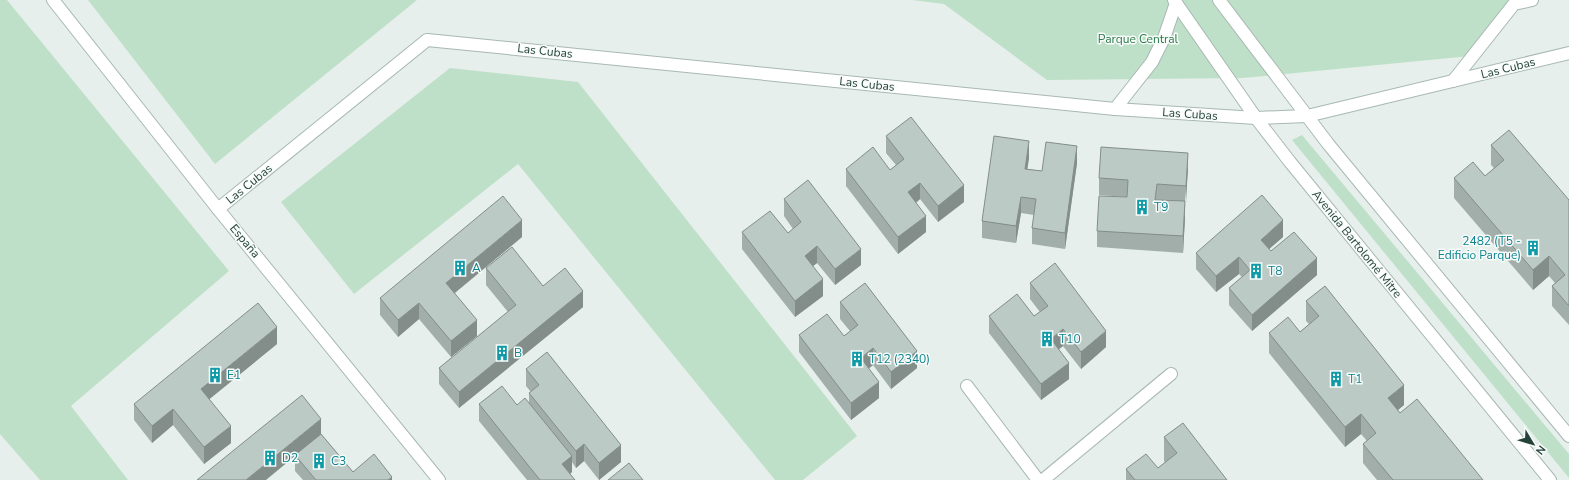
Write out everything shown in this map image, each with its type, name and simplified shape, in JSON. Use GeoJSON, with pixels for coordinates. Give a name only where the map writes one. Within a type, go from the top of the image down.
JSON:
{"type":"FeatureCollection","features":[{"type":"Feature","properties":{"kind":"street","name":"España"},"geometry":{"type":"LineString","coordinates":[[53,0],[218,209],[439,480]]}},
{"type":"Feature","properties":{"kind":"street"},"geometry":{"type":"LineString","coordinates":[[1219,0],[1307,116],[1569,436]]}},
{"type":"Feature","properties":{"kind":"street"},"geometry":{"type":"LineString","coordinates":[[1453,81],[1514,4],[1532,0]]}},
{"type":"Feature","properties":{"kind":"street"},"geometry":{"type":"LineString","coordinates":[[1115,109],[1152,62],[1164,38],[1175,1]]}},
{"type":"Feature","properties":{"kind":"street","name":"Avenida Bartolomé Mitre"},"geometry":{"type":"LineString","coordinates":[[1175,1],[1256,118],[1290,162],[1550,480]]}},
{"type":"Feature","properties":{"kind":"street","name":"Las Cubas"},"geometry":{"type":"LineString","coordinates":[[218,209],[427,40],[1115,109],[1256,118],[1307,116],[1569,53]]}},
{"type":"Feature","properties":{"kind":"street"},"geometry":{"type":"LineString","coordinates":[[1043,480],[1171,374]]}},
{"type":"Feature","properties":{"kind":"street"},"geometry":{"type":"LineString","coordinates":[[967,386],[1038,480]]}},
{"type":"Feature","properties":{"kind":"green space"},"geometry":{"type":"Polygon","coordinates":[[[0,0],[7,0],[229,271],[71,406],[128,480],[40,480],[0,434],[0,0]]]}},
{"type":"Feature","properties":{"kind":"green space"},"geometry":{"type":"Polygon","coordinates":[[[88,0],[417,0],[215,164],[88,0]]]}},
{"type":"Feature","properties":{"kind":"green space","name":"Parque Central"},"geometry":{"type":"Polygon","coordinates":[[[912,0],[1510,0],[1470,56],[1243,78],[1047,80],[944,4],[912,0]]]}},
{"type":"Feature","properties":{"kind":"green space"},"geometry":{"type":"Polygon","coordinates":[[[450,68],[578,82],[857,436],[803,480],[775,480],[518,164],[354,294],[281,202],[450,68]]]}},
{"type":"Feature","properties":{"kind":"green space"},"geometry":{"type":"Polygon","coordinates":[[[1302,135],[1569,454],[1569,478],[1292,140],[1302,135]]]}},
{"type":"Feature","properties":{"kind":"building"},"geometry":{"type":"Polygon","coordinates":[[[911,117],[964,185],[938,206],[920,183],[908,192],[926,216],[898,237],[846,169],[873,147],[890,170],[904,159],[886,136],[911,117]]]}},
{"type":"Feature","properties":{"kind":"building","name":"2482 (T5 - Edificio Parque)"},"geometry":{"type":"Polygon","coordinates":[[[1509,130],[1569,200],[1569,306],[1552,286],[1565,275],[1549,256],[1533,270],[1454,178],[1473,162],[1485,176],[1504,160],[1491,145],[1509,130]]]}},
{"type":"Feature","properties":{"kind":"building"},"geometry":{"type":"Polygon","coordinates":[[[994,136],[1029,141],[1025,169],[1042,171],[1046,142],[1077,146],[1065,233],[1032,228],[1036,199],[1021,197],[1016,226],[982,221],[994,136]]]}},
{"type":"Feature","properties":{"kind":"building","name":"T9"},"geometry":{"type":"Polygon","coordinates":[[[1101,147],[1188,153],[1186,186],[1157,184],[1155,200],[1185,201],[1183,236],[1097,231],[1099,196],[1127,197],[1128,180],[1099,178],[1101,147]]]}},
{"type":"Feature","properties":{"kind":"building"},"geometry":{"type":"Polygon","coordinates":[[[808,180],[861,249],[835,269],[817,246],[805,256],[823,279],[795,301],[742,232],[770,211],[788,233],[801,222],[784,199],[808,180]]]}},
{"type":"Feature","properties":{"kind":"building","name":"T8"},"geometry":{"type":"Polygon","coordinates":[[[1262,195],[1283,220],[1261,240],[1271,251],[1294,232],[1317,258],[1252,315],[1229,288],[1250,270],[1239,257],[1216,276],[1196,253],[1262,195]]]}},
{"type":"Feature","properties":{"kind":"building"},"geometry":{"type":"Polygon","coordinates":[[[503,196],[522,220],[446,283],[477,320],[451,341],[419,303],[398,320],[380,298],[503,196]]]}},
{"type":"Feature","properties":{"kind":"building","name":"B"},"geometry":{"type":"Polygon","coordinates":[[[512,247],[543,286],[565,268],[583,291],[459,392],[439,368],[516,305],[486,268],[512,247]]]}},
{"type":"Feature","properties":{"kind":"building","name":"T10"},"geometry":{"type":"Polygon","coordinates":[[[1055,263],[1106,331],[1081,352],[1063,329],[1051,339],[1069,363],[1041,384],[989,316],[1017,294],[1034,316],[1048,306],[1030,283],[1055,263]]]}},
{"type":"Feature","properties":{"kind":"building","name":"T12 (2340)"},"geometry":{"type":"Polygon","coordinates":[[[865,283],[917,351],[891,372],[873,348],[861,358],[879,382],[851,403],[799,335],[827,314],[844,336],[858,325],[840,302],[865,283]]]}},
{"type":"Feature","properties":{"kind":"building","name":"T1"},"geometry":{"type":"Polygon","coordinates":[[[1325,286],[1404,385],[1388,398],[1400,413],[1417,399],[1483,480],[1393,480],[1363,444],[1376,433],[1361,414],[1345,427],[1269,333],[1288,317],[1300,332],[1319,316],[1306,301],[1325,286]]]}},
{"type":"Feature","properties":{"kind":"building"},"geometry":{"type":"Polygon","coordinates":[[[258,303],[277,327],[201,389],[231,426],[204,447],[173,409],[152,426],[134,404],[258,303]]]}},
{"type":"Feature","properties":{"kind":"building"},"geometry":{"type":"Polygon","coordinates":[[[547,352],[621,445],[599,463],[584,444],[576,451],[529,393],[539,385],[526,369],[547,352]]]}},
{"type":"Feature","properties":{"kind":"building"},"geometry":{"type":"Polygon","coordinates":[[[502,386],[517,405],[525,398],[572,456],[562,464],[575,480],[540,480],[479,404],[502,386]]]}},
{"type":"Feature","properties":{"kind":"building"},"geometry":{"type":"Polygon","coordinates":[[[302,395],[321,419],[246,480],[197,480],[302,395]]]}},
{"type":"Feature","properties":{"kind":"building"},"geometry":{"type":"Polygon","coordinates":[[[1183,423],[1227,480],[1135,480],[1126,469],[1146,454],[1158,468],[1177,453],[1164,437],[1183,423]]]}},
{"type":"Feature","properties":{"kind":"building"},"geometry":{"type":"Polygon","coordinates":[[[321,434],[353,472],[374,454],[392,477],[388,480],[316,480],[295,455],[321,434]]]}},
{"type":"Feature","properties":{"kind":"building"},"geometry":{"type":"Polygon","coordinates":[[[629,463],[643,480],[608,480],[629,463]]]}},
{"type":"Feature","properties":{"kind":"place","name":"T9"},"geometry":{"type":"Point","coordinates":[1142,207]}},
{"type":"Feature","properties":{"kind":"place","name":"2482 (T5 - Edificio Parque)"},"geometry":{"type":"Point","coordinates":[1533,248]}},
{"type":"Feature","properties":{"kind":"place","name":"A"},"geometry":{"type":"Point","coordinates":[460,268]}},
{"type":"Feature","properties":{"kind":"place","name":"T8"},"geometry":{"type":"Point","coordinates":[1256,271]}},
{"type":"Feature","properties":{"kind":"place","name":"T10"},"geometry":{"type":"Point","coordinates":[1047,339]}},
{"type":"Feature","properties":{"kind":"place","name":"B"},"geometry":{"type":"Point","coordinates":[502,353]}},
{"type":"Feature","properties":{"kind":"place","name":"T12 (2340)"},"geometry":{"type":"Point","coordinates":[857,359]}},
{"type":"Feature","properties":{"kind":"place","name":"E1"},"geometry":{"type":"Point","coordinates":[215,375]}},
{"type":"Feature","properties":{"kind":"place","name":"T1"},"geometry":{"type":"Point","coordinates":[1336,379]}},
{"type":"Feature","properties":{"kind":"place","name":"D2"},"geometry":{"type":"Point","coordinates":[270,458]}},
{"type":"Feature","properties":{"kind":"place","name":"C3"},"geometry":{"type":"Point","coordinates":[319,461]}}]}
